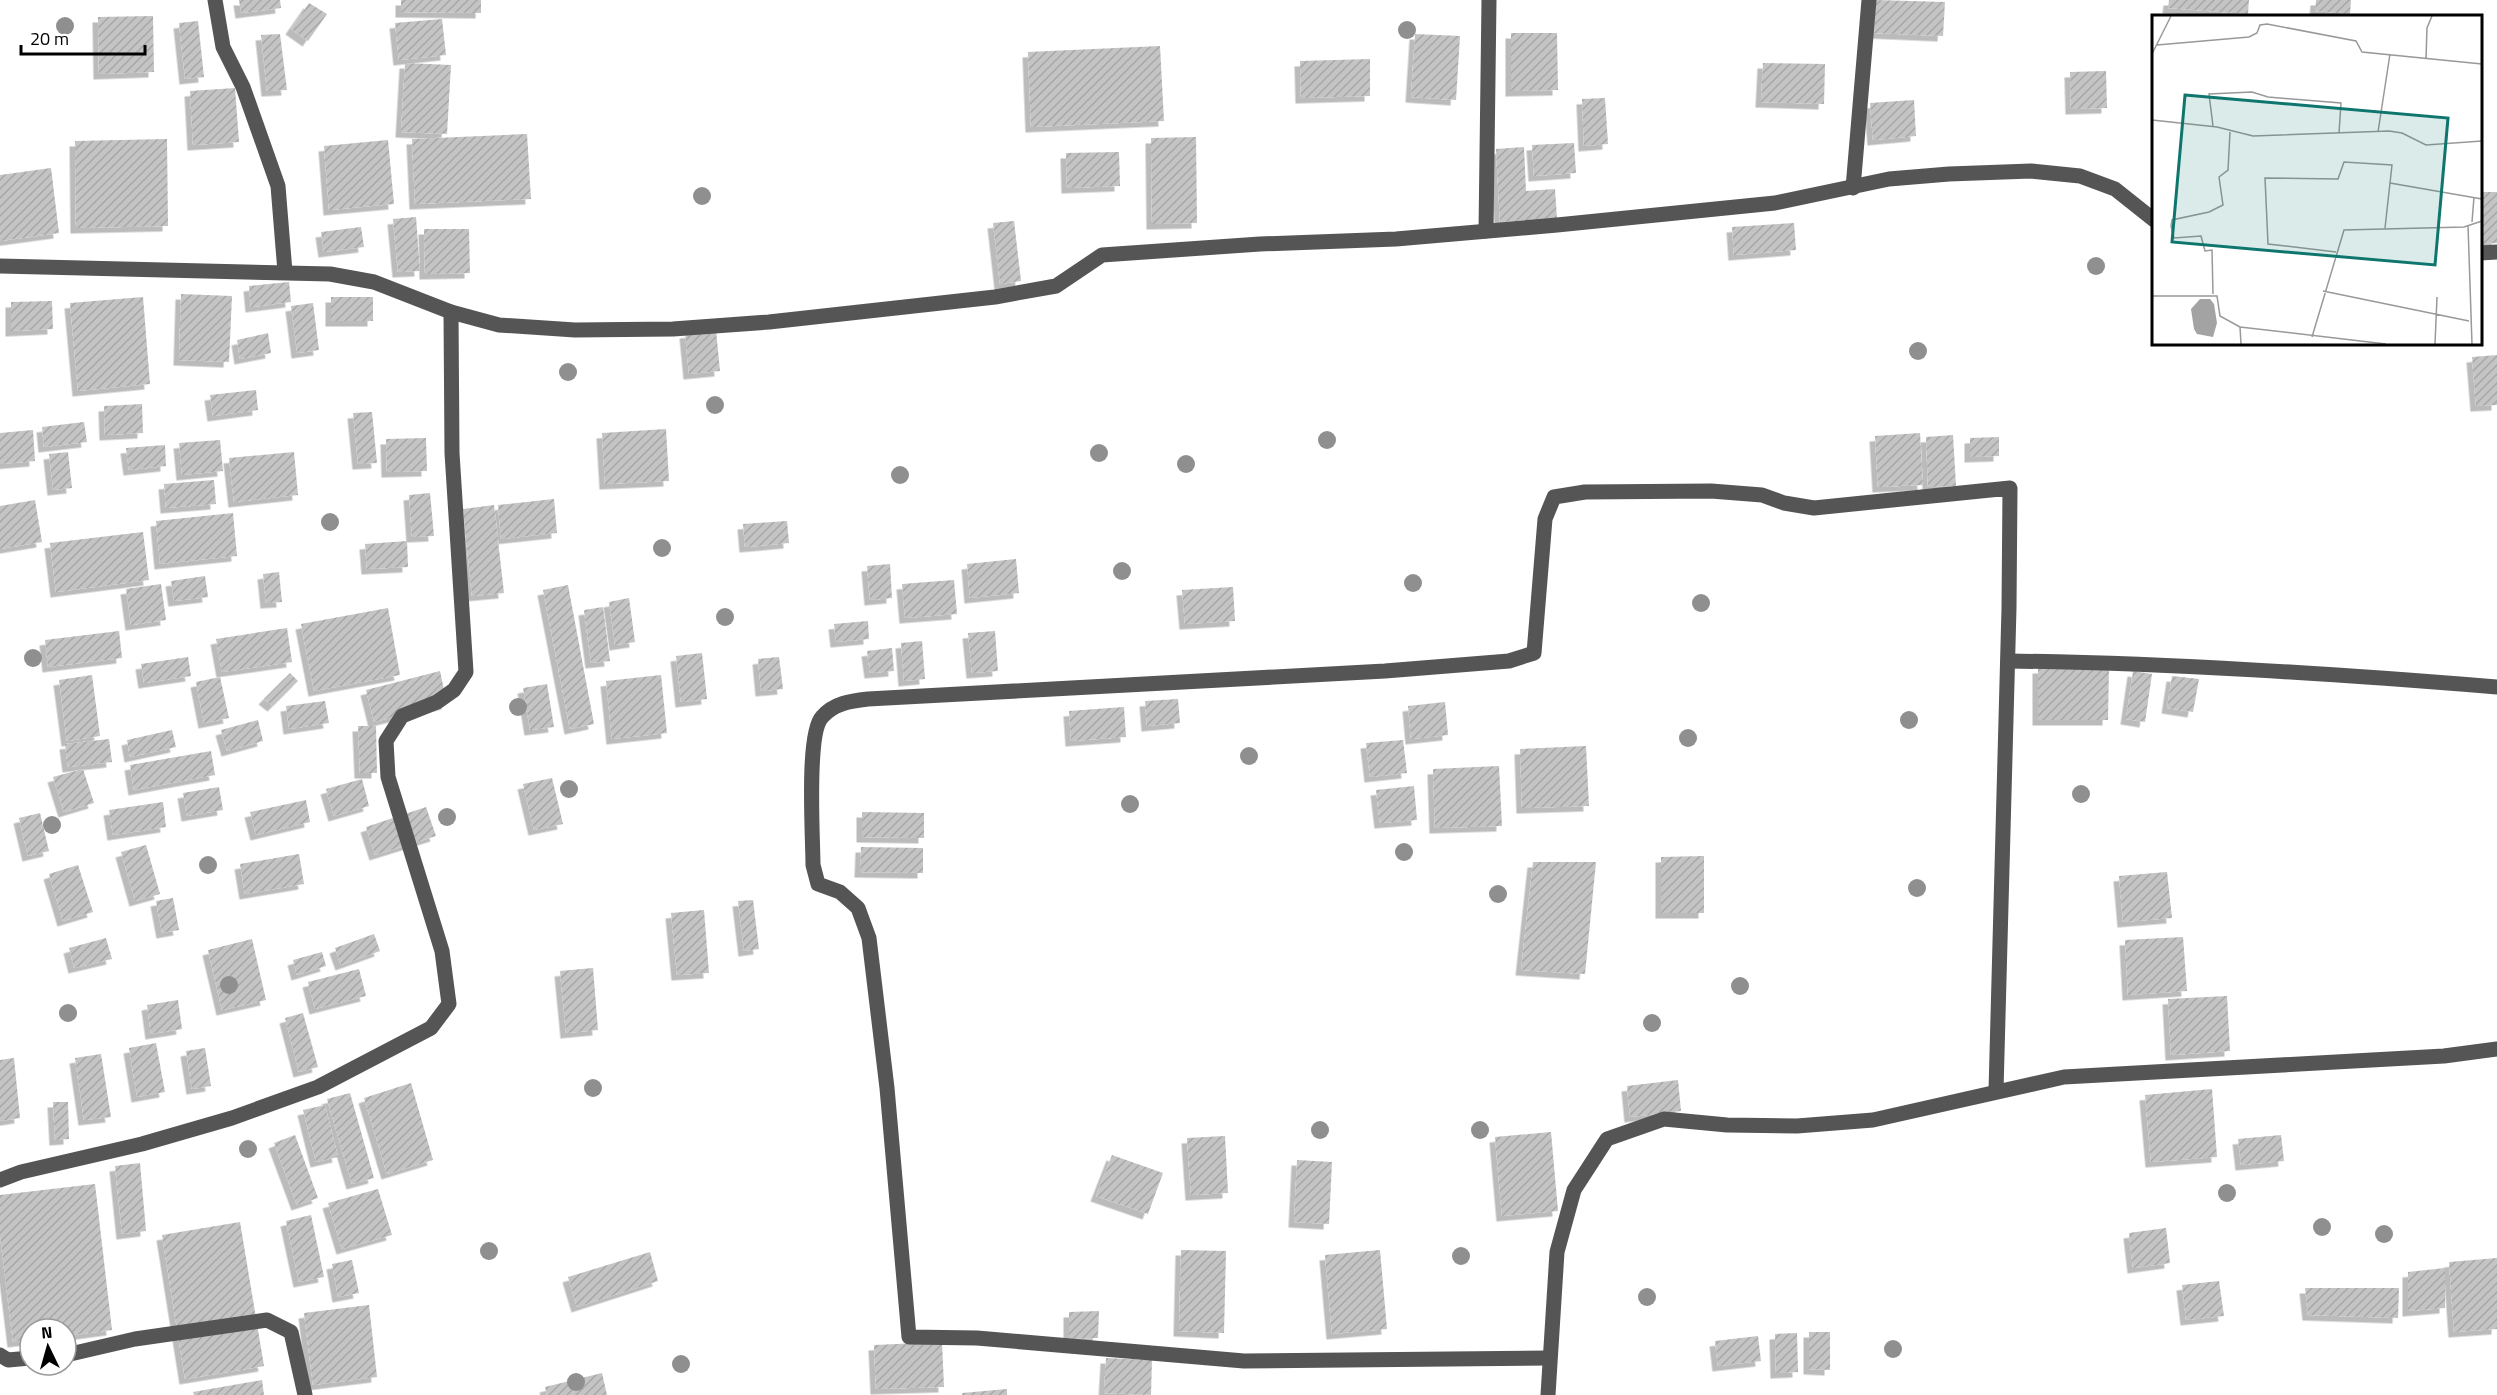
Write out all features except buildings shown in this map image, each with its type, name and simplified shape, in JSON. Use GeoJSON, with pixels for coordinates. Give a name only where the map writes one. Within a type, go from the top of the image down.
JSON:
{"type":"FeatureCollection","features":[{"type":"Feature","properties":{"kind":"street"},"geometry":{"type":"LineString","coordinates":[[215,0],[223,47],[243,87],[278,186],[285,272]]}},
{"type":"Feature","properties":{"kind":"street"},"geometry":{"type":"LineString","coordinates":[[1486,231],[1489,0]]}},
{"type":"Feature","properties":{"kind":"street"},"geometry":{"type":"LineString","coordinates":[[1853,188],[1869,0]]}},
{"type":"Feature","properties":{"kind":"street"},"geometry":{"type":"LineString","coordinates":[[0,266],[330,274],[374,282],[451,312],[499,325],[575,330],[673,329],[769,322],[995,297],[1056,286],[1102,255],[1396,239],[1486,231],[1775,203],[1889,179],[2031,171],[2080,176],[2115,189],[2152,218]]}},
{"type":"Feature","properties":{"kind":"street"},"geometry":{"type":"LineString","coordinates":[[2482,254],[2497,252]]}},
{"type":"Feature","properties":{"kind":"street"},"geometry":{"type":"LineString","coordinates":[[0,1180],[21,1172],[142,1144],[232,1118],[318,1087],[431,1028],[449,1004],[442,951],[388,777],[387,741],[402,716],[437,702],[454,690],[466,672],[452,453],[451,312]]}},
{"type":"Feature","properties":{"kind":"street"},"geometry":{"type":"LineString","coordinates":[[1549,1358],[1245,1361],[988,1339],[909,1337],[886,1077],[869,938],[858,908],[840,891],[818,884],[813,865],[813,744],[820,718],[839,703],[868,699],[1384,671],[1509,661],[1534,653],[1545,519],[1554,497],[1585,492],[1712,490],[1762,495],[1784,503],[1814,508],[2010,488],[1996,1091]]}},
{"type":"Feature","properties":{"kind":"street"},"geometry":{"type":"LineString","coordinates":[[2007,661],[2099,662],[2300,672],[2497,687]]}},
{"type":"Feature","properties":{"kind":"street"},"geometry":{"type":"LineString","coordinates":[[1548,1395],[1557,1252],[1574,1190],[1607,1139],[1664,1119],[1727,1125],[1785,1126],[1874,1120],[2064,1077],[2444,1056],[2497,1049]]}},
{"type":"Feature","properties":{"kind":"street"},"geometry":{"type":"LineString","coordinates":[[78,1352],[135,1339],[267,1320],[291,1332],[304,1395]]}},
{"type":"Feature","properties":{"kind":"street"},"geometry":{"type":"LineString","coordinates":[[0,1355],[8,1360],[18,1359]]}}]}
